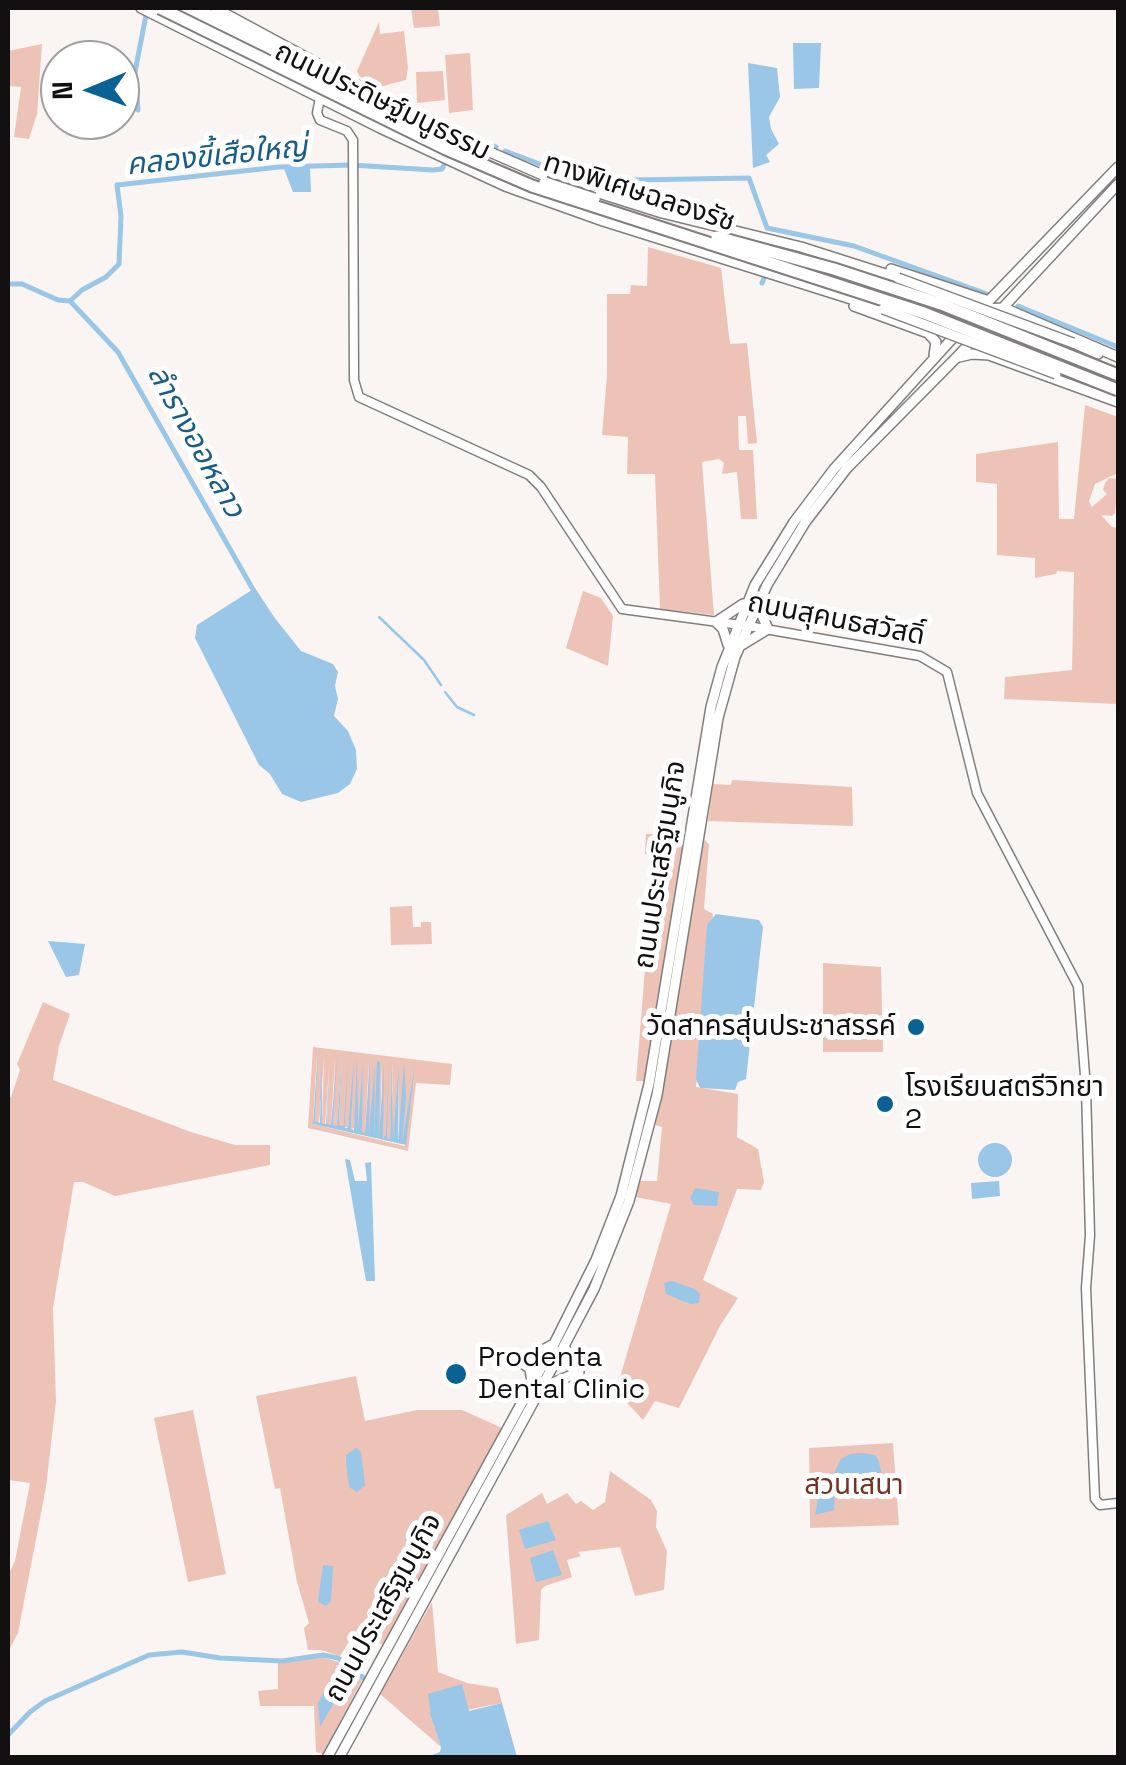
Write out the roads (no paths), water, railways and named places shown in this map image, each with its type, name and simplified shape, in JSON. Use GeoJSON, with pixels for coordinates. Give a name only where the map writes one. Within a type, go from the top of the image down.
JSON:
{"type":"FeatureCollection","features":[{"type":"Feature","properties":{"kind":"highway","name":"ทางพิเศษฉลองรัช"},"geometry":{"type":"LineString","coordinates":[[174,8],[475,155],[536,180],[885,286],[1015,332],[1118,375]]}},
{"type":"Feature","properties":{"kind":"highway"},"geometry":{"type":"LineString","coordinates":[[194,8],[326,75],[372,105]]}},
{"type":"Feature","properties":{"kind":"highway","name":"ทางพิเศษฉลองรัช"},"geometry":{"type":"LineString","coordinates":[[148,9],[532,186],[924,313],[1118,390]]}},
{"type":"Feature","properties":{"kind":"main road","name":"ถนนประดิษฐ์มนูธรรม"},"geometry":{"type":"LineString","coordinates":[[215,8],[458,139],[545,176],[898,278],[1118,360]]}},
{"type":"Feature","properties":{"kind":"main road","name":"ถนนประดิษฐ์มนูธรรม"},"geometry":{"type":"LineString","coordinates":[[148,9],[406,141],[557,205],[883,310],[1118,401]]}},
{"type":"Feature","properties":{"kind":"main road","name":"ถนนสุคนธสวัสดิ์"},"geometry":{"type":"LineString","coordinates":[[320,98],[320,120],[344,129],[352,137],[356,394],[529,474],[622,609],[743,625],[920,656],[947,672],[977,793],[1077,979],[1086,1088],[1090,1236],[1086,1288],[1095,1499],[1100,1505],[1118,1503]]}},
{"type":"Feature","properties":{"kind":"main road"},"geometry":{"type":"LineString","coordinates":[[406,141],[396,130],[395,121],[400,113],[415,116]]}},
{"type":"Feature","properties":{"kind":"main road","name":"ถนนประเสริฐมนูกิจ"},"geometry":{"type":"LineString","coordinates":[[327,1758],[549,1364],[620,1226],[652,1122],[727,668],[762,583],[821,484],[953,338],[1118,167]]}},
{"type":"Feature","properties":{"kind":"main road","name":"ถนนประเสริฐมนูกิจ"},"geometry":{"type":"LineString","coordinates":[[762,583],[847,468],[1004,308],[1118,184]]}},
{"type":"Feature","properties":{"kind":"main road"},"geometry":{"type":"LineString","coordinates":[[800,247],[846,256],[989,302]]}},
{"type":"Feature","properties":{"kind":"main road"},"geometry":{"type":"LineString","coordinates":[[792,282],[926,332],[953,338],[976,336]]}},
{"type":"Feature","properties":{"kind":"main road"},"geometry":{"type":"LineString","coordinates":[[926,332],[939,328],[951,311],[949,293],[937,285]]}},
{"type":"Feature","properties":{"kind":"main road"},"geometry":{"type":"LineString","coordinates":[[980,310],[1004,308],[1118,360]]}},
{"type":"Feature","properties":{"kind":"main road"},"geometry":{"type":"LineString","coordinates":[[1009,362],[1002,353],[1001,341],[1012,320],[1025,317]]}},
{"type":"Feature","properties":{"kind":"main road"},"geometry":{"type":"LineString","coordinates":[[926,332],[937,348],[931,362]]}},
{"type":"Feature","properties":{"kind":"main road"},"geometry":{"type":"LineString","coordinates":[[956,358],[981,354],[1118,401]]}},
{"type":"Feature","properties":{"kind":"main road"},"geometry":{"type":"LineString","coordinates":[[753,602],[768,629],[734,647],[716,622],[753,602]]}},
{"type":"Feature","properties":{"kind":"main road"},"geometry":{"type":"LineString","coordinates":[[560,1344],[566,1360],[577,1371],[537,1385],[530,1369],[521,1362],[560,1344]]}},
{"type":"Feature","properties":{"kind":"main road","name":"ถนนประเสริฐมนูกิจ"},"geometry":{"type":"LineString","coordinates":[[339,1758],[537,1385]]}},
{"type":"Feature","properties":{"kind":"water"},"geometry":{"type":"Polygon","coordinates":[[[793,43],[821,43],[819,88],[794,89],[793,43]]]}},
{"type":"Feature","properties":{"kind":"water"},"geometry":{"type":"Polygon","coordinates":[[[748,63],[777,68],[780,97],[769,117],[779,144],[766,155],[770,162],[753,168],[748,63]]]}},
{"type":"Feature","properties":{"kind":"water"},"geometry":{"type":"Polygon","coordinates":[[[310,167],[311,192],[293,192],[284,169],[310,167]]]}},
{"type":"Feature","properties":{"kind":"water"},"geometry":{"type":"Polygon","coordinates":[[[255,588],[301,651],[333,664],[338,672],[334,716],[348,731],[356,750],[357,769],[350,784],[338,793],[301,802],[282,794],[270,774],[259,765],[195,638],[197,625],[255,588]]]}},
{"type":"Feature","properties":{"kind":"water"},"geometry":{"type":"Polygon","coordinates":[[[716,914],[759,920],[763,927],[746,1079],[738,1082],[735,1090],[700,1088],[696,1079],[707,925],[716,914]]]}},
{"type":"Feature","properties":{"kind":"water"},"geometry":{"type":"Polygon","coordinates":[[[48,941],[85,944],[79,975],[66,977],[48,941]]]}},
{"type":"Feature","properties":{"kind":"water"},"geometry":{"type":"Polygon","coordinates":[[[318,1051],[315,1122],[320,1123],[322,1056],[322,1124],[326,1124],[329,1068],[327,1124],[331,1125],[337,1057],[333,1125],[337,1126],[342,1054],[339,1125],[344,1126],[348,1055],[345,1128],[354,1058],[354,1130],[357,1056],[358,1131],[363,1058],[362,1133],[370,1059],[369,1134],[375,1061],[374,1136],[377,1061],[380,1062],[379,1137],[384,1061],[383,1139],[389,1061],[390,1140],[392,1061],[393,1140],[399,1062],[398,1142],[404,1063],[402,1143],[415,1064],[406,1145],[313,1124],[318,1051]]]}},
{"type":"Feature","properties":{"kind":"water"},"geometry":{"type":"Polygon","coordinates":[[[995,1143],[1007,1148],[1012,1160],[1007,1172],[995,1177],[983,1172],[978,1160],[983,1148],[995,1143]]]}},
{"type":"Feature","properties":{"kind":"water"},"geometry":{"type":"Polygon","coordinates":[[[345,1159],[350,1160],[355,1181],[367,1181],[365,1163],[371,1162],[375,1281],[366,1281],[345,1159]]]}},
{"type":"Feature","properties":{"kind":"water"},"geometry":{"type":"Polygon","coordinates":[[[999,1181],[1000,1196],[972,1199],[971,1183],[999,1181]]]}},
{"type":"Feature","properties":{"kind":"water"},"geometry":{"type":"Polygon","coordinates":[[[695,1188],[719,1192],[717,1206],[694,1205],[690,1198],[695,1188]]]}},
{"type":"Feature","properties":{"kind":"water"},"geometry":{"type":"Polygon","coordinates":[[[672,1281],[695,1289],[700,1294],[699,1303],[690,1304],[666,1294],[664,1283],[672,1281]]]}},
{"type":"Feature","properties":{"kind":"water"},"geometry":{"type":"Polygon","coordinates":[[[356,1448],[361,1452],[365,1485],[357,1492],[349,1487],[346,1462],[346,1455],[356,1448]]]}},
{"type":"Feature","properties":{"kind":"water"},"geometry":{"type":"Polygon","coordinates":[[[861,1453],[878,1459],[883,1478],[879,1487],[860,1500],[850,1490],[840,1489],[835,1493],[834,1510],[815,1515],[819,1494],[833,1486],[841,1459],[861,1453]]]}},
{"type":"Feature","properties":{"kind":"water"},"geometry":{"type":"Polygon","coordinates":[[[548,1521],[556,1540],[525,1549],[519,1530],[548,1521]]]}},
{"type":"Feature","properties":{"kind":"water"},"geometry":{"type":"Polygon","coordinates":[[[553,1550],[562,1575],[536,1582],[530,1558],[553,1550]]]}},
{"type":"Feature","properties":{"kind":"water"},"geometry":{"type":"Polygon","coordinates":[[[323,1565],[333,1566],[331,1601],[326,1606],[318,1602],[323,1565]]]}},
{"type":"Feature","properties":{"kind":"water"},"geometry":{"type":"Polygon","coordinates":[[[343,1668],[346,1682],[320,1727],[318,1703],[336,1670],[343,1668]]]}},
{"type":"Feature","properties":{"kind":"water"},"geometry":{"type":"Polygon","coordinates":[[[462,1684],[469,1711],[502,1703],[517,1757],[427,1757],[440,1752],[441,1747],[428,1694],[462,1684]]]}},
{"type":"Feature","properties":{"kind":"waterway"},"geometry":{"type":"LineString","coordinates":[[140,46],[147,10]]}},
{"type":"Feature","properties":{"kind":"waterway","name":"คลองขี้เสือใหญ่"},"geometry":{"type":"LineString","coordinates":[[452,151],[462,132],[496,147]]}},
{"type":"Feature","properties":{"kind":"waterway","name":"คลองขี้เสือใหญ่"},"geometry":{"type":"LineString","coordinates":[[505,151],[545,166]]}},
{"type":"Feature","properties":{"kind":"waterway","name":"คลองขี้เสือใหญ่"},"geometry":{"type":"LineString","coordinates":[[70,301],[119,264],[121,216],[117,185],[279,167],[351,165],[433,170],[442,169],[446,161]]}},
{"type":"Feature","properties":{"kind":"waterway","name":"คลองขี้เสือใหญ่"},"geometry":{"type":"LineString","coordinates":[[552,169],[573,177],[632,180],[749,178],[767,228],[854,246],[987,294]]}},
{"type":"Feature","properties":{"kind":"waterway"},"geometry":{"type":"LineString","coordinates":[[762,283],[767,271]]}},
{"type":"Feature","properties":{"kind":"waterway","name":"คลองขี้เสือใหญ่"},"geometry":{"type":"LineString","coordinates":[[8,284],[22,284],[58,300],[70,301]]}},
{"type":"Feature","properties":{"kind":"waterway","name":"ลำรางออหลาว"},"geometry":{"type":"LineString","coordinates":[[70,301],[118,352],[255,593]]}},
{"type":"Feature","properties":{"kind":"waterway","name":"คลองขี้เสือใหญ่"},"geometry":{"type":"LineString","coordinates":[[1018,306],[1118,347]]}},
{"type":"Feature","properties":{"kind":"waterway"},"geometry":{"type":"LineString","coordinates":[[379,617],[424,660],[441,685]]}},
{"type":"Feature","properties":{"kind":"waterway"},"geometry":{"type":"LineString","coordinates":[[445,692],[457,707],[474,715]]}},
{"type":"Feature","properties":{"kind":"waterway"},"geometry":{"type":"LineString","coordinates":[[8,1735],[45,1701],[149,1655],[182,1652],[282,1661],[323,1655],[338,1658],[365,1679]]}},
{"type":"Feature","properties":{"kind":"place","name":"วัดสาครสุ่นประชาสรรค์"},"geometry":{"type":"Point","coordinates":[916,1027]}},
{"type":"Feature","properties":{"kind":"place","name":"โรงเรียนสตรีวิทยา 2"},"geometry":{"type":"Point","coordinates":[885,1104]}},
{"type":"Feature","properties":{"kind":"place","name":"Prodenta Dental Clinic"},"geometry":{"type":"Point","coordinates":[456,1374]}},
{"type":"Feature","properties":{"kind":"park label","name":"สวนเสนา"},"geometry":{"type":"Point","coordinates":[854,1486]}}]}
